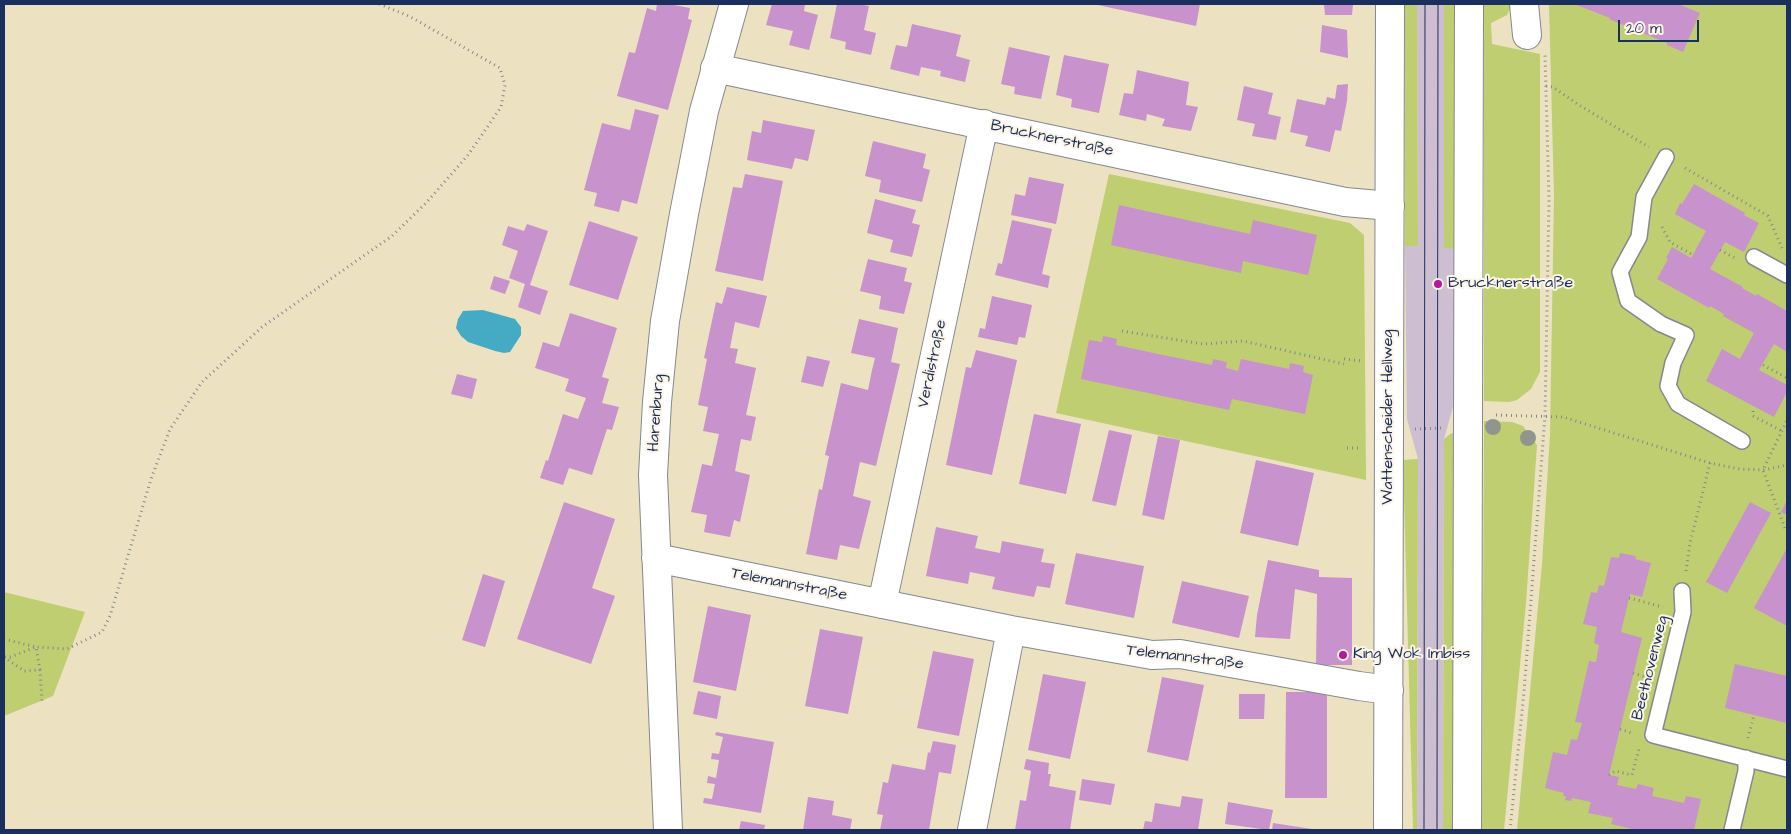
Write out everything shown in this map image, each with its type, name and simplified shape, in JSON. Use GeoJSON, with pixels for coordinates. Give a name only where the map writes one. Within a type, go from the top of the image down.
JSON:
{"type":"FeatureCollection","features":[{"type":"Feature","properties":{"kind":"street","name":"Harenburg"},"geometry":{"type":"LineString","coordinates":[[668,830],[653,475],[657,402],[665,321],[684,214],[715,68],[734,4]]}},
{"type":"Feature","properties":{"kind":"street","name":"Wattenscheider Hellweg"},"geometry":{"type":"LineString","coordinates":[[1388,830],[1390,4]]}},
{"type":"Feature","properties":{"kind":"street"},"geometry":{"type":"LineString","coordinates":[[1467,830],[1469,4]]}},
{"type":"Feature","properties":{"kind":"street"},"geometry":{"type":"LineString","coordinates":[[1524,4],[1527,35]]}},
{"type":"Feature","properties":{"kind":"street","name":"Brucknerstraße"},"geometry":{"type":"LineString","coordinates":[[715,68],[1344,202],[1390,206]]}},
{"type":"Feature","properties":{"kind":"street","name":"Verdistraße"},"geometry":{"type":"LineString","coordinates":[[882,604],[984,124]]}},
{"type":"Feature","properties":{"kind":"street","name":"Telemannstraße"},"geometry":{"type":"LineString","coordinates":[[656,558],[1011,630],[1152,655],[1180,654],[1389,690]]}},
{"type":"Feature","properties":{"kind":"street"},"geometry":{"type":"LineString","coordinates":[[972,830],[1011,630]]}},
{"type":"Feature","properties":{"kind":"lane"},"geometry":{"type":"LineString","coordinates":[[1666,157],[1644,197],[1639,237],[1620,272],[1628,301],[1661,324],[1686,335],[1673,363],[1668,386],[1678,404],[1742,441]]}},
{"type":"Feature","properties":{"kind":"lane"},"geometry":{"type":"LineString","coordinates":[[1754,257],[1787,275]]}},
{"type":"Feature","properties":{"kind":"lane","name":"Beethovenweg"},"geometry":{"type":"LineString","coordinates":[[1682,592],[1683,612],[1653,735],[1787,769]]}},
{"type":"Feature","properties":{"kind":"lane"},"geometry":{"type":"LineString","coordinates":[[1732,830],[1746,771],[1746,758]]}},
{"type":"Feature","properties":{"kind":"path"},"geometry":{"type":"LineString","coordinates":[[4,639],[36,647],[67,649],[102,632],[110,616],[150,479],[170,429],[202,382],[262,327],[392,236],[426,203],[468,155],[500,107],[505,85],[500,68],[409,16],[380,4]]}},
{"type":"Feature","properties":{"kind":"path"},"geometry":{"type":"LineString","coordinates":[[1510,830],[1524,692],[1545,416],[1549,200],[1545,54],[1527,35]]}},
{"type":"Feature","properties":{"kind":"path"},"geometry":{"type":"LineString","coordinates":[[1661,226],[1670,242],[1693,255]]}},
{"type":"Feature","properties":{"kind":"path"},"geometry":{"type":"LineString","coordinates":[[1122,330],[1203,344],[1243,341],[1344,364]]}},
{"type":"Feature","properties":{"kind":"path"},"geometry":{"type":"LineString","coordinates":[[1344,359],[1365,361]]}},
{"type":"Feature","properties":{"kind":"path"},"geometry":{"type":"LineString","coordinates":[[1762,364],[1787,378]]}},
{"type":"Feature","properties":{"kind":"path"},"geometry":{"type":"LineString","coordinates":[[1754,410],[1753,416],[1782,431]]}},
{"type":"Feature","properties":{"kind":"path"},"geometry":{"type":"LineString","coordinates":[[1495,415],[1562,417],[1710,463],[1740,469],[1763,470],[1787,465]]}},
{"type":"Feature","properties":{"kind":"path"},"geometry":{"type":"LineString","coordinates":[[1785,528],[1763,470],[1787,420]]}},
{"type":"Feature","properties":{"kind":"path"},"geometry":{"type":"LineString","coordinates":[[1410,429],[1447,428]]}},
{"type":"Feature","properties":{"kind":"path"},"geometry":{"type":"LineString","coordinates":[[1347,448],[1363,448]]}},
{"type":"Feature","properties":{"kind":"path"},"geometry":{"type":"LineString","coordinates":[[1682,592],[1690,543],[1710,463]]}},
{"type":"Feature","properties":{"kind":"path"},"geometry":{"type":"LineString","coordinates":[[1629,598],[1683,612]]}},
{"type":"Feature","properties":{"kind":"path"},"geometry":{"type":"LineString","coordinates":[[36,647],[10,657],[4,657],[24,671],[40,670]]}},
{"type":"Feature","properties":{"kind":"path"},"geometry":{"type":"LineString","coordinates":[[36,647],[42,701]]}},
{"type":"Feature","properties":{"kind":"path"},"geometry":{"type":"LineString","coordinates":[[1609,775],[1615,771],[1632,775],[1639,746],[1653,735]]}},
{"type":"Feature","properties":{"kind":"shaded area"},"geometry":{"type":"Polygon","coordinates":[[[1417,4],[1444,4],[1444,247],[1454,249],[1455,400],[1444,439],[1443,830],[1417,830],[1418,459],[1407,419],[1405,246],[1418,245],[1417,4]]]}},
{"type":"Feature","properties":{"kind":"green space"},"geometry":{"type":"Polygon","coordinates":[[[1405,4],[1417,4],[1418,246],[1405,246],[1405,4]]]}},
{"type":"Feature","properties":{"kind":"green space"},"geometry":{"type":"Polygon","coordinates":[[[1444,4],[1457,4],[1454,249],[1444,248],[1444,4]]]}},
{"type":"Feature","properties":{"kind":"green space"},"geometry":{"type":"Polygon","coordinates":[[[1484,4],[1512,4],[1507,15],[1491,23],[1492,44],[1540,54],[1540,372],[1531,389],[1517,400],[1509,402],[1484,401],[1484,4]]]}},
{"type":"Feature","properties":{"kind":"green space"},"geometry":{"type":"Polygon","coordinates":[[[1549,4],[1787,4],[1787,830],[1517,830],[1542,564],[1550,434],[1554,196],[1549,4]]]}},
{"type":"Feature","properties":{"kind":"green space"},"geometry":{"type":"Polygon","coordinates":[[[1109,174],[1350,223],[1364,235],[1366,480],[1056,413],[1109,174]]]}},
{"type":"Feature","properties":{"kind":"green space"},"geometry":{"type":"Polygon","coordinates":[[[1484,421],[1512,422],[1523,426],[1537,445],[1526,603],[1504,830],[1482,830],[1484,421]]]}},
{"type":"Feature","properties":{"kind":"green space"},"geometry":{"type":"Polygon","coordinates":[[[1456,432],[1455,830],[1443,830],[1444,439],[1456,432]]]}},
{"type":"Feature","properties":{"kind":"green space"},"geometry":{"type":"Polygon","coordinates":[[[1418,459],[1417,830],[1413,830],[1403,460],[1418,459]]]}},
{"type":"Feature","properties":{"kind":"green space"},"geometry":{"type":"Polygon","coordinates":[[[4,592],[85,612],[53,696],[4,716],[4,592]]]}},
{"type":"Feature","properties":{"kind":"water"},"geometry":{"type":"Polygon","coordinates":[[[483,310],[515,319],[521,327],[521,335],[510,352],[495,351],[468,342],[461,336],[456,328],[458,319],[463,311],[483,310]]]}},
{"type":"Feature","properties":{"kind":"building"},"geometry":{"type":"Polygon","coordinates":[[[657,4],[690,8],[688,19],[692,20],[668,110],[617,96],[629,52],[635,53],[647,8],[656,11],[657,4]]]}},
{"type":"Feature","properties":{"kind":"building"},"geometry":{"type":"Polygon","coordinates":[[[772,4],[805,4],[804,11],[818,15],[809,50],[789,45],[793,31],[766,25],[772,4]]]}},
{"type":"Feature","properties":{"kind":"building"},"geometry":{"type":"Polygon","coordinates":[[[837,4],[869,6],[864,30],[876,33],[871,55],[845,49],[846,42],[830,38],[837,4]]]}},
{"type":"Feature","properties":{"kind":"building"},"geometry":{"type":"Polygon","coordinates":[[[1093,4],[1200,4],[1196,26],[1093,4]]]}},
{"type":"Feature","properties":{"kind":"building"},"geometry":{"type":"Polygon","coordinates":[[[1324,4],[1353,4],[1352,15],[1325,15],[1324,4]]]}},
{"type":"Feature","properties":{"kind":"building"},"geometry":{"type":"Polygon","coordinates":[[[1574,4],[1678,4],[1700,13],[1683,52],[1667,45],[1667,43],[1574,4]]]}},
{"type":"Feature","properties":{"kind":"building"},"geometry":{"type":"Polygon","coordinates":[[[912,24],[961,35],[956,56],[970,60],[965,82],[940,76],[941,71],[921,67],[919,76],[890,69],[896,45],[907,47],[912,24]]]}},
{"type":"Feature","properties":{"kind":"building"},"geometry":{"type":"Polygon","coordinates":[[[1322,25],[1347,30],[1348,58],[1320,52],[1322,25]]]}},
{"type":"Feature","properties":{"kind":"building"},"geometry":{"type":"Polygon","coordinates":[[[1009,47],[1050,56],[1041,99],[1014,94],[1015,87],[1001,84],[1009,47]]]}},
{"type":"Feature","properties":{"kind":"building"},"geometry":{"type":"Polygon","coordinates":[[[1064,55],[1109,64],[1099,113],[1071,107],[1072,99],[1056,95],[1064,55]]]}},
{"type":"Feature","properties":{"kind":"building"},"geometry":{"type":"Polygon","coordinates":[[[1137,70],[1189,82],[1186,105],[1198,107],[1191,131],[1162,126],[1165,119],[1147,114],[1146,121],[1119,115],[1124,93],[1133,94],[1137,70]]]}},
{"type":"Feature","properties":{"kind":"building"},"geometry":{"type":"Polygon","coordinates":[[[1348,84],[1347,101],[1341,131],[1335,130],[1330,152],[1305,146],[1308,136],[1290,132],[1297,99],[1325,105],[1327,97],[1335,99],[1337,85],[1348,84]]]}},
{"type":"Feature","properties":{"kind":"building"},"geometry":{"type":"Polygon","coordinates":[[[1244,86],[1273,93],[1268,114],[1281,117],[1276,140],[1252,136],[1255,124],[1237,120],[1244,86]]]}},
{"type":"Feature","properties":{"kind":"building"},"geometry":{"type":"Polygon","coordinates":[[[635,109],[659,115],[637,204],[622,200],[619,212],[594,206],[597,193],[584,190],[602,123],[630,130],[635,109]]]}},
{"type":"Feature","properties":{"kind":"building"},"geometry":{"type":"Polygon","coordinates":[[[763,120],[815,130],[808,161],[795,158],[792,169],[747,160],[752,131],[761,133],[763,120]]]}},
{"type":"Feature","properties":{"kind":"building"},"geometry":{"type":"Polygon","coordinates":[[[873,141],[926,154],[923,168],[930,170],[922,202],[879,192],[881,180],[865,176],[873,141]]]}},
{"type":"Feature","properties":{"kind":"building"},"geometry":{"type":"Polygon","coordinates":[[[745,174],[783,181],[763,281],[715,271],[733,187],[742,188],[745,174]]]}},
{"type":"Feature","properties":{"kind":"building"},"geometry":{"type":"Polygon","coordinates":[[[1029,177],[1064,184],[1056,224],[1011,215],[1015,194],[1025,196],[1029,177]]]}},
{"type":"Feature","properties":{"kind":"building"},"geometry":{"type":"Polygon","coordinates":[[[1694,184],[1759,223],[1744,252],[1725,242],[1710,269],[1756,296],[1757,294],[1787,311],[1787,352],[1774,344],[1759,370],[1787,385],[1787,392],[1774,417],[1706,381],[1722,349],[1740,359],[1754,333],[1723,316],[1724,314],[1710,306],[1709,308],[1657,279],[1672,247],[1691,258],[1706,231],[1675,214],[1680,203],[1682,204],[1694,184]]]}},
{"type":"Feature","properties":{"kind":"building"},"geometry":{"type":"Polygon","coordinates":[[[875,199],[916,210],[912,223],[920,225],[912,257],[890,252],[893,240],[867,233],[875,199]]]}},
{"type":"Feature","properties":{"kind":"building"},"geometry":{"type":"Polygon","coordinates":[[[1119,205],[1250,234],[1253,220],[1317,235],[1308,275],[1243,261],[1241,273],[1111,245],[1119,205]]]}},
{"type":"Feature","properties":{"kind":"building"},"geometry":{"type":"Polygon","coordinates":[[[1012,220],[1052,229],[1042,274],[1050,276],[1048,288],[995,275],[998,263],[1002,264],[1012,220]]]}},
{"type":"Feature","properties":{"kind":"building"},"geometry":{"type":"Polygon","coordinates":[[[589,221],[638,237],[618,300],[569,285],[589,221]]]}},
{"type":"Feature","properties":{"kind":"building"},"geometry":{"type":"Polygon","coordinates":[[[527,224],[548,231],[530,285],[548,291],[540,315],[518,307],[525,284],[509,278],[518,251],[502,245],[508,226],[524,231],[527,224]]]}},
{"type":"Feature","properties":{"kind":"building"},"geometry":{"type":"Polygon","coordinates":[[[868,259],[907,268],[904,281],[912,283],[904,314],[879,309],[881,296],[860,291],[868,259]]]}},
{"type":"Feature","properties":{"kind":"building"},"geometry":{"type":"Polygon","coordinates":[[[494,276],[510,281],[505,294],[490,289],[494,276]]]}},
{"type":"Feature","properties":{"kind":"building"},"geometry":{"type":"Polygon","coordinates":[[[727,287],[767,296],[759,328],[735,322],[730,348],[738,349],[735,363],[756,368],[746,415],[756,417],[751,441],[741,439],[735,471],[750,475],[740,522],[734,520],[730,537],[704,532],[707,515],[691,512],[702,464],[712,466],[719,434],[703,431],[708,407],[698,405],[707,359],[704,358],[716,302],[722,304],[727,287]]]}},
{"type":"Feature","properties":{"kind":"building"},"geometry":{"type":"Polygon","coordinates":[[[992,296],[1032,305],[1025,338],[1019,337],[1017,345],[978,337],[980,328],[985,329],[992,296]]]}},
{"type":"Feature","properties":{"kind":"building"},"geometry":{"type":"Polygon","coordinates":[[[570,313],[617,328],[602,377],[609,379],[602,403],[619,407],[612,430],[607,429],[592,475],[569,468],[563,485],[540,478],[546,460],[548,461],[563,414],[578,419],[586,398],[565,391],[569,379],[535,368],[543,342],[559,347],[570,313]]]}},
{"type":"Feature","properties":{"kind":"building"},"geometry":{"type":"Polygon","coordinates":[[[859,319],[898,328],[891,362],[900,364],[876,466],[860,462],[853,496],[871,501],[859,549],[840,545],[837,560],[806,554],[819,489],[822,490],[829,456],[825,455],[841,383],[868,390],[875,358],[851,353],[859,319]]]}},
{"type":"Feature","properties":{"kind":"building"},"geometry":{"type":"Polygon","coordinates":[[[1103,336],[1117,339],[1116,345],[1163,355],[1212,365],[1213,359],[1227,362],[1226,368],[1238,371],[1241,359],[1289,369],[1290,363],[1304,366],[1303,372],[1313,375],[1305,414],[1232,399],[1229,410],[1081,379],[1089,340],[1102,342],[1103,336]]]}},
{"type":"Feature","properties":{"kind":"building"},"geometry":{"type":"Polygon","coordinates":[[[976,350],[1017,360],[992,475],[946,465],[966,367],[971,368],[976,350]]]}},
{"type":"Feature","properties":{"kind":"building"},"geometry":{"type":"Polygon","coordinates":[[[807,356],[830,361],[823,387],[801,382],[807,356]]]}},
{"type":"Feature","properties":{"kind":"building"},"geometry":{"type":"Polygon","coordinates":[[[457,374],[477,379],[472,399],[451,394],[457,374]]]}},
{"type":"Feature","properties":{"kind":"building"},"geometry":{"type":"Polygon","coordinates":[[[1034,414],[1081,424],[1066,494],[1019,484],[1034,414]]]}},
{"type":"Feature","properties":{"kind":"building"},"geometry":{"type":"Polygon","coordinates":[[[1109,430],[1132,435],[1116,506],[1092,501],[1109,430]]]}},
{"type":"Feature","properties":{"kind":"building"},"geometry":{"type":"Polygon","coordinates":[[[1158,436],[1180,440],[1164,520],[1142,515],[1158,436]]]}},
{"type":"Feature","properties":{"kind":"building"},"geometry":{"type":"Polygon","coordinates":[[[1256,460],[1314,473],[1298,546],[1240,533],[1256,460]]]}},
{"type":"Feature","properties":{"kind":"building"},"geometry":{"type":"Polygon","coordinates":[[[1787,500],[1787,515],[1781,512],[1787,500]]]}},
{"type":"Feature","properties":{"kind":"building"},"geometry":{"type":"Polygon","coordinates":[[[564,502],[615,519],[592,588],[615,596],[591,664],[517,639],[564,502]]]}},
{"type":"Feature","properties":{"kind":"building"},"geometry":{"type":"Polygon","coordinates":[[[1750,502],[1771,513],[1727,593],[1706,582],[1750,502]]]}},
{"type":"Feature","properties":{"kind":"building"},"geometry":{"type":"Polygon","coordinates":[[[936,527],[978,536],[975,548],[1000,553],[1002,541],[1044,549],[1041,562],[1055,564],[1050,588],[1037,586],[1034,597],[992,589],[995,577],[970,572],[968,584],[926,576],[936,527]]]}},
{"type":"Feature","properties":{"kind":"building"},"geometry":{"type":"Polygon","coordinates":[[[1787,548],[1787,626],[1754,608],[1787,548]]]}},
{"type":"Feature","properties":{"kind":"building"},"geometry":{"type":"Polygon","coordinates":[[[1076,553],[1144,566],[1134,618],[1065,604],[1076,553]]]}},
{"type":"Feature","properties":{"kind":"building"},"geometry":{"type":"Polygon","coordinates":[[[1620,553],[1636,556],[1635,559],[1651,563],[1642,597],[1630,594],[1621,632],[1642,638],[1609,775],[1619,777],[1617,785],[1636,789],[1638,784],[1654,788],[1652,796],[1684,803],[1686,796],[1701,799],[1694,830],[1637,830],[1611,824],[1613,818],[1588,813],[1591,802],[1572,798],[1571,801],[1565,800],[1566,796],[1563,796],[1564,793],[1545,788],[1553,752],[1567,755],[1571,739],[1577,740],[1582,723],[1575,722],[1589,661],[1596,662],[1599,645],[1594,643],[1597,627],[1583,624],[1591,592],[1597,593],[1599,585],[1604,586],[1611,557],[1619,558],[1620,553]]]}},
{"type":"Feature","properties":{"kind":"building"},"geometry":{"type":"Polygon","coordinates":[[[1268,560],[1319,570],[1319,577],[1352,578],[1352,665],[1316,665],[1317,594],[1295,589],[1290,639],[1255,637],[1257,615],[1268,560]]]}},
{"type":"Feature","properties":{"kind":"building"},"geometry":{"type":"Polygon","coordinates":[[[483,574],[505,581],[485,647],[462,640],[483,574]]]}},
{"type":"Feature","properties":{"kind":"building"},"geometry":{"type":"Polygon","coordinates":[[[1182,581],[1249,596],[1239,638],[1172,623],[1182,581]]]}},
{"type":"Feature","properties":{"kind":"building"},"geometry":{"type":"Polygon","coordinates":[[[708,606],[751,615],[736,691],[693,682],[708,606]]]}},
{"type":"Feature","properties":{"kind":"building"},"geometry":{"type":"Polygon","coordinates":[[[820,629],[863,637],[848,714],[805,706],[820,629]]]}},
{"type":"Feature","properties":{"kind":"building"},"geometry":{"type":"Polygon","coordinates":[[[933,651],[974,659],[959,736],[917,728],[933,651]]]}},
{"type":"Feature","properties":{"kind":"building"},"geometry":{"type":"Polygon","coordinates":[[[1735,664],[1787,676],[1787,723],[1725,708],[1735,664]]]}},
{"type":"Feature","properties":{"kind":"building"},"geometry":{"type":"Polygon","coordinates":[[[1043,674],[1086,682],[1070,759],[1028,750],[1043,674]]]}},
{"type":"Feature","properties":{"kind":"building"},"geometry":{"type":"Polygon","coordinates":[[[1162,677],[1204,685],[1188,761],[1147,752],[1162,677]]]}},
{"type":"Feature","properties":{"kind":"building"},"geometry":{"type":"Polygon","coordinates":[[[698,691],[721,696],[717,719],[693,714],[698,691]]]}},
{"type":"Feature","properties":{"kind":"building"},"geometry":{"type":"Polygon","coordinates":[[[1286,692],[1327,692],[1327,798],[1285,798],[1286,692]]]}},
{"type":"Feature","properties":{"kind":"building"},"geometry":{"type":"Polygon","coordinates":[[[1239,694],[1265,694],[1264,719],[1239,719],[1239,694]]]}},
{"type":"Feature","properties":{"kind":"building"},"geometry":{"type":"Polygon","coordinates":[[[716,732],[774,742],[761,813],[703,803],[704,798],[712,799],[715,784],[707,783],[708,776],[716,778],[719,760],[711,759],[712,753],[719,754],[723,737],[715,735],[716,732]]]}},
{"type":"Feature","properties":{"kind":"building"},"geometry":{"type":"Polygon","coordinates":[[[933,741],[956,745],[951,774],[939,772],[929,830],[880,830],[883,815],[877,814],[883,782],[888,783],[892,764],[925,770],[928,752],[930,753],[933,741]]]}},
{"type":"Feature","properties":{"kind":"building"},"geometry":{"type":"Polygon","coordinates":[[[1026,759],[1049,763],[1048,774],[1051,774],[1049,786],[1076,791],[1070,830],[1015,830],[1020,800],[1026,801],[1031,771],[1024,769],[1026,759]]]}},
{"type":"Feature","properties":{"kind":"building"},"geometry":{"type":"Polygon","coordinates":[[[1082,779],[1115,784],[1111,805],[1079,800],[1082,779]]]}},
{"type":"Feature","properties":{"kind":"building"},"geometry":{"type":"Polygon","coordinates":[[[1182,796],[1203,799],[1198,830],[1143,830],[1145,821],[1152,822],[1155,803],[1180,807],[1182,796]]]}},
{"type":"Feature","properties":{"kind":"building"},"geometry":{"type":"Polygon","coordinates":[[[808,797],[834,801],[832,815],[852,819],[850,830],[803,830],[808,797]]]}},
{"type":"Feature","properties":{"kind":"building"},"geometry":{"type":"Polygon","coordinates":[[[1228,802],[1273,810],[1269,830],[1225,824],[1228,802]]]}},
{"type":"Feature","properties":{"kind":"building"},"geometry":{"type":"Polygon","coordinates":[[[741,821],[765,825],[764,830],[739,830],[741,821]]]}},
{"type":"Feature","properties":{"kind":"building"},"geometry":{"type":"Polygon","coordinates":[[[1273,823],[1312,829],[1312,830],[1272,830],[1273,823]]]}},
{"type":"Feature","properties":{"kind":"tram line"},"geometry":{"type":"LineString","coordinates":[[1424,830],[1425,4]]}},
{"type":"Feature","properties":{"kind":"tram line"},"geometry":{"type":"LineString","coordinates":[[1437,830],[1438,4]]}},
{"type":"Feature","properties":{"kind":"place","name":"Brucknerstraße"},"geometry":{"type":"Point","coordinates":[1438,284]}},
{"type":"Feature","properties":{"kind":"place","name":"King Wok Imbiss"},"geometry":{"type":"Point","coordinates":[1343,655]}}]}
